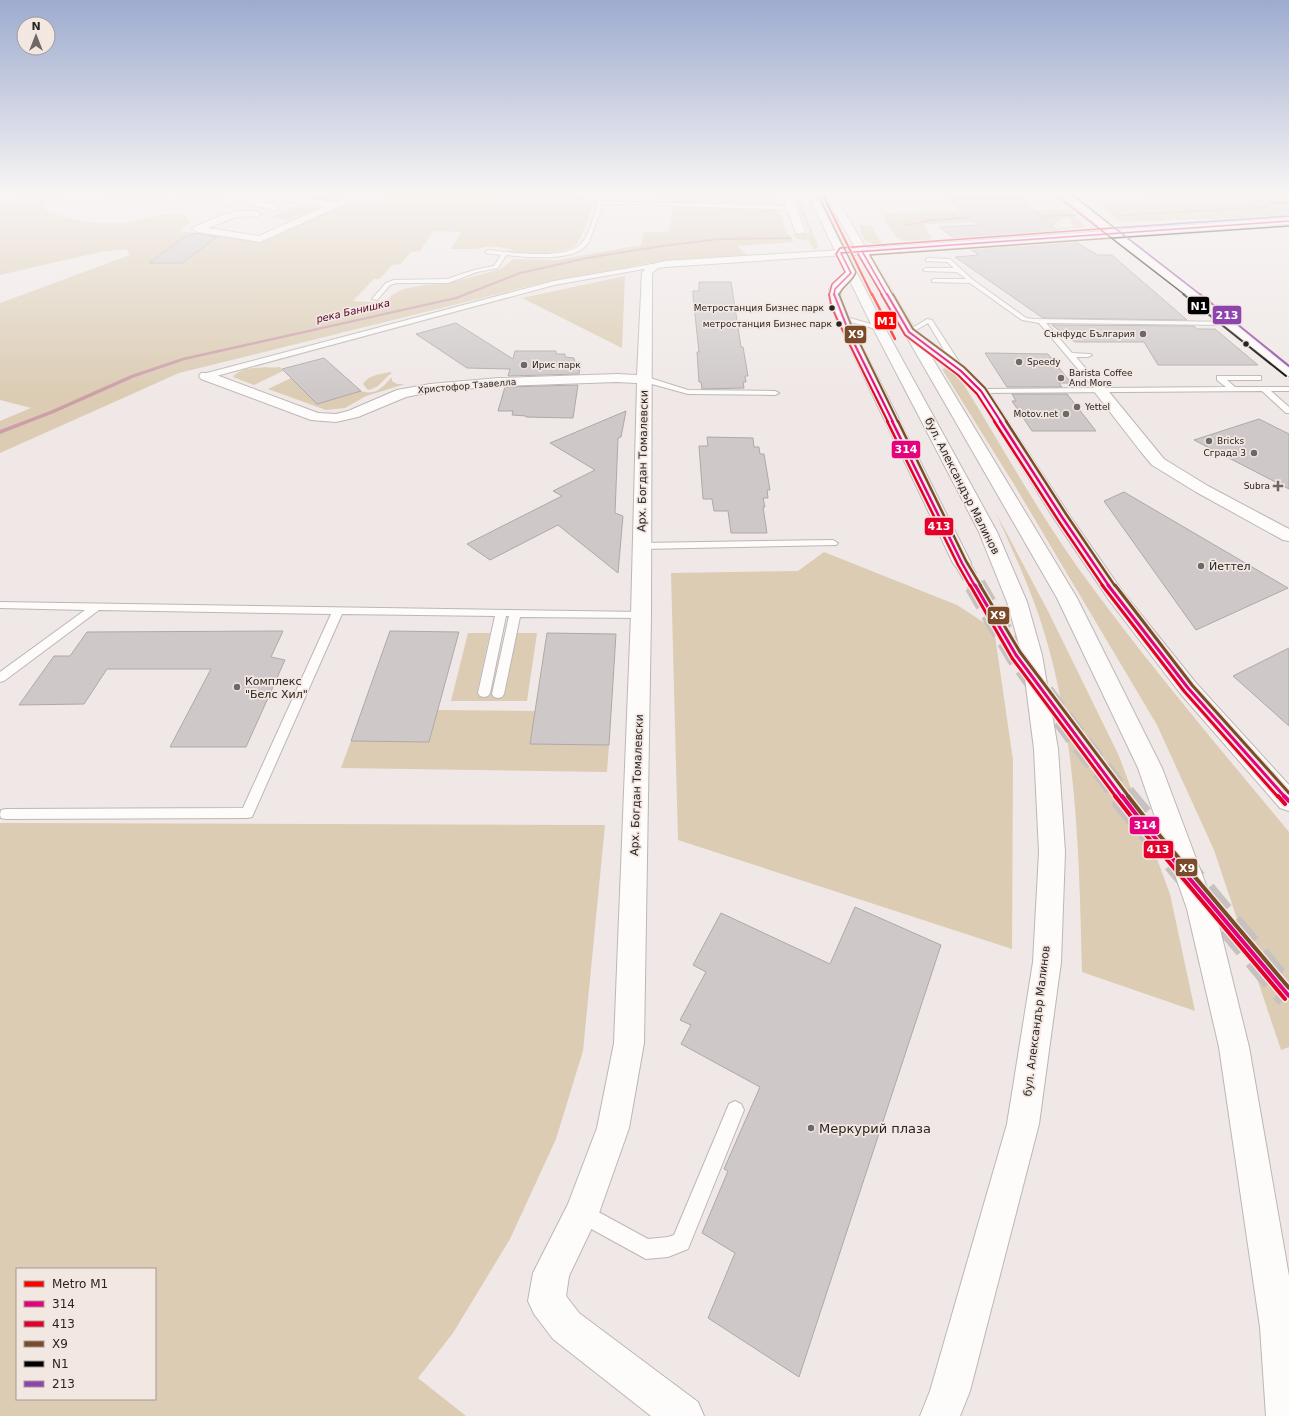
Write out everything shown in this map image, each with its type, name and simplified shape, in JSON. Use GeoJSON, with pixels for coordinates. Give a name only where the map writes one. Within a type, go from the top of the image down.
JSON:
{"type":"FeatureCollection","features":[{"type":"Feature","properties":{"kind":"street"},"geometry":{"type":"LineString","coordinates":[[653,266],[792,261]]}},
{"type":"Feature","properties":{"kind":"street","name":"бул. Александър Малинов"},"geometry":{"type":"LineString","coordinates":[[850,261],[834,289],[834,296],[857,324],[988,532],[1017,602],[1032,655],[1047,757],[1052,852],[1047,962],[1023,1124],[950,1391],[940,1416]]}},
{"type":"Feature","properties":{"kind":"street","name":"бул. Александър Малинов"},"geometry":{"type":"LineString","coordinates":[[851,261],[857,324],[962,563]]}},
{"type":"Feature","properties":{"kind":"street","name":"бул. Александър Малинов"},"geometry":{"type":"LineString","coordinates":[[853,261],[919,326],[981,391],[1062,517],[1116,596],[1188,688],[1289,800]]}},
{"type":"Feature","properties":{"kind":"street"},"geometry":{"type":"LineString","coordinates":[[1149,261],[1289,372]]}},
{"type":"Feature","properties":{"kind":"street","name":"Арх. Богдан Томалевски"},"geometry":{"type":"LineString","coordinates":[[653,266],[648,269],[647,273],[641,615],[629,1043],[613,1128],[582,1213],[551,1272],[547,1301],[566,1326],[684,1416]]}},
{"type":"Feature","properties":{"kind":"street","name":"бул. Александър Малинов"},"geometry":{"type":"LineString","coordinates":[[919,326],[1067,598],[1150,768],[1201,908],[1234,1047],[1279,1327],[1286,1416]]}},
{"type":"Feature","properties":{"kind":"street","name":"Христофор Тзавелла"},"geometry":{"type":"LineString","coordinates":[[206,376],[316,417],[336,418],[353,414],[402,393],[430,388],[499,382],[617,378],[644,379]]}},
{"type":"Feature","properties":{"kind":"street"},"geometry":{"type":"LineString","coordinates":[[1100,390],[1158,462],[1202,489],[1289,536]]}},
{"type":"Feature","properties":{"kind":"lane"},"geometry":{"type":"LineString","coordinates":[[375,299],[388,284],[396,281],[448,281],[476,271],[496,267],[500,261]]}},
{"type":"Feature","properties":{"kind":"lane"},"geometry":{"type":"LineString","coordinates":[[949,261],[971,281],[1024,319],[1042,322],[1229,323]]}},
{"type":"Feature","properties":{"kind":"lane"},"geometry":{"type":"LineString","coordinates":[[206,376],[541,287],[653,266]]}},
{"type":"Feature","properties":{"kind":"lane"},"geometry":{"type":"LineString","coordinates":[[926,270],[958,270]]}},
{"type":"Feature","properties":{"kind":"lane"},"geometry":{"type":"LineString","coordinates":[[934,281],[971,281]]}},
{"type":"Feature","properties":{"kind":"lane"},"geometry":{"type":"LineString","coordinates":[[1042,322],[1100,390]]}},
{"type":"Feature","properties":{"kind":"lane"},"geometry":{"type":"LineString","coordinates":[[919,326],[961,370]]}},
{"type":"Feature","properties":{"kind":"lane"},"geometry":{"type":"LineString","coordinates":[[1070,355],[1088,355]]}},
{"type":"Feature","properties":{"kind":"lane"},"geometry":{"type":"LineString","coordinates":[[1233,389],[1220,378],[1258,378]]}},
{"type":"Feature","properties":{"kind":"lane"},"geometry":{"type":"LineString","coordinates":[[644,379],[688,392],[775,393]]}},
{"type":"Feature","properties":{"kind":"lane"},"geometry":{"type":"LineString","coordinates":[[1264,389],[1289,411]]}},
{"type":"Feature","properties":{"kind":"lane"},"geometry":{"type":"LineString","coordinates":[[981,391],[1289,389]]}},
{"type":"Feature","properties":{"kind":"lane"},"geometry":{"type":"LineString","coordinates":[[642,546],[833,543]]}},
{"type":"Feature","properties":{"kind":"lane"},"geometry":{"type":"LineString","coordinates":[[0,605],[641,615]]}},
{"type":"Feature","properties":{"kind":"lane"},"geometry":{"type":"LineString","coordinates":[[0,678],[96,607]]}},
{"type":"Feature","properties":{"kind":"lane"},"geometry":{"type":"LineString","coordinates":[[6,814],[247,813],[338,610]]}},
{"type":"Feature","properties":{"kind":"lane"},"geometry":{"type":"LineString","coordinates":[[484,694],[501,613]]}},
{"type":"Feature","properties":{"kind":"lane"},"geometry":{"type":"LineString","coordinates":[[498,694],[515,613]]}},
{"type":"Feature","properties":{"kind":"lane"},"geometry":{"type":"LineString","coordinates":[[582,1213],[646,1249],[668,1247],[681,1242],[735,1110]]}},
{"type":"Feature","properties":{"kind":"shaded area"},"geometry":{"type":"Polygon","coordinates":[[[0,261],[61,261],[0,275],[0,261]]]}},
{"type":"Feature","properties":{"kind":"shaded area"},"geometry":{"type":"Polygon","coordinates":[[[114,261],[403,261],[401,264],[392,265],[380,279],[374,279],[353,301],[385,303],[392,295],[403,289],[449,283],[501,269],[511,261],[673,261],[649,263],[542,283],[179,373],[0,453],[0,421],[31,408],[0,400],[0,303],[114,261]]]}},
{"type":"Feature","properties":{"kind":"shaded area"},"geometry":{"type":"Polygon","coordinates":[[[625,276],[622,348],[522,298],[625,276]]]}},
{"type":"Feature","properties":{"kind":"shaded area"},"geometry":{"type":"Polygon","coordinates":[[[280,367],[283,371],[254,385],[233,377],[242,370],[280,367]]]}},
{"type":"Feature","properties":{"kind":"shaded area"},"geometry":{"type":"Polygon","coordinates":[[[947,368],[964,385],[1041,513],[1074,563],[1164,680],[1289,832],[1289,1047],[1281,1050],[1214,850],[1157,725],[1015,486],[942,369],[947,368]]]}},
{"type":"Feature","properties":{"kind":"shaded area"},"geometry":{"type":"Polygon","coordinates":[[[390,372],[392,373],[379,385],[372,389],[368,390],[363,384],[371,377],[390,372]]]}},
{"type":"Feature","properties":{"kind":"shaded area"},"geometry":{"type":"Polygon","coordinates":[[[392,377],[392,381],[397,384],[405,384],[366,396],[345,408],[326,410],[268,389],[291,378],[317,404],[361,391],[371,392],[379,390],[392,377]]]}},
{"type":"Feature","properties":{"kind":"shaded area"},"geometry":{"type":"Polygon","coordinates":[[[996,513],[1049,613],[1119,756],[1170,894],[1195,1011],[1082,972],[1074,792],[1069,747],[1061,703],[1052,659],[1039,616],[996,513]]]}},
{"type":"Feature","properties":{"kind":"shaded area"},"geometry":{"type":"Polygon","coordinates":[[[824,552],[957,605],[994,629],[1013,760],[1012,949],[678,840],[671,573],[798,571],[824,552]]]}},
{"type":"Feature","properties":{"kind":"shaded area"},"geometry":{"type":"Polygon","coordinates":[[[468,633],[490,633],[477,693],[505,694],[516,633],[537,633],[527,701],[451,701],[468,633]]]}},
{"type":"Feature","properties":{"kind":"shaded area"},"geometry":{"type":"Polygon","coordinates":[[[438,710],[535,711],[531,744],[609,745],[607,772],[341,768],[351,741],[429,742],[438,710]]]}},
{"type":"Feature","properties":{"kind":"shaded area"},"geometry":{"type":"Polygon","coordinates":[[[0,823],[605,825],[583,1051],[556,1139],[510,1239],[453,1333],[418,1378],[466,1416],[0,1416],[0,823]]]}},
{"type":"Feature","properties":{"kind":"building"},"geometry":{"type":"Polygon","coordinates":[[[152,261],[185,261],[182,263],[149,263],[152,261]]]}},
{"type":"Feature","properties":{"kind":"building"},"geometry":{"type":"Polygon","coordinates":[[[961,261],[1119,261],[1187,320],[1043,318],[961,261]]]}},
{"type":"Feature","properties":{"kind":"building"},"geometry":{"type":"Polygon","coordinates":[[[699,282],[731,282],[741,347],[743,347],[748,376],[745,376],[746,382],[743,382],[744,388],[702,389],[701,382],[699,382],[697,352],[699,352],[693,291],[699,291],[699,282]]]}},
{"type":"Feature","properties":{"kind":"building"},"geometry":{"type":"Polygon","coordinates":[[[456,323],[513,359],[515,351],[556,351],[556,354],[565,354],[565,357],[574,358],[575,362],[581,362],[579,374],[508,376],[510,369],[467,368],[416,334],[456,323]]]}},
{"type":"Feature","properties":{"kind":"building"},"geometry":{"type":"Polygon","coordinates":[[[1052,325],[1194,326],[1197,329],[1215,329],[1258,365],[1158,365],[1144,342],[1075,342],[1052,325]]]}},
{"type":"Feature","properties":{"kind":"building"},"geometry":{"type":"Polygon","coordinates":[[[985,353],[1048,354],[1071,383],[1059,383],[1062,387],[1007,387],[985,353]]]}},
{"type":"Feature","properties":{"kind":"building"},"geometry":{"type":"Polygon","coordinates":[[[324,358],[361,391],[317,404],[282,369],[324,358]]]}},
{"type":"Feature","properties":{"kind":"building"},"geometry":{"type":"Polygon","coordinates":[[[578,385],[573,418],[526,417],[512,415],[513,411],[498,411],[505,387],[578,385]]]}},
{"type":"Feature","properties":{"kind":"building"},"geometry":{"type":"Polygon","coordinates":[[[1012,394],[1067,394],[1096,431],[1032,431],[1012,401],[1016,401],[1012,394]]]}},
{"type":"Feature","properties":{"kind":"building"},"geometry":{"type":"Polygon","coordinates":[[[626,411],[621,437],[618,438],[615,513],[623,516],[618,573],[558,525],[490,560],[467,544],[562,496],[553,491],[595,470],[550,443],[626,411]]]}},
{"type":"Feature","properties":{"kind":"building","name":"Сграда 3"},"geometry":{"type":"Polygon","coordinates":[[[1259,419],[1289,434],[1289,489],[1194,440],[1259,419]]]}},
{"type":"Feature","properties":{"kind":"building"},"geometry":{"type":"Polygon","coordinates":[[[707,437],[753,438],[754,447],[759,447],[760,454],[764,454],[770,490],[767,490],[768,498],[763,498],[767,533],[731,533],[728,511],[714,511],[712,499],[703,499],[699,446],[708,446],[707,437]]]}},
{"type":"Feature","properties":{"kind":"building"},"geometry":{"type":"Polygon","coordinates":[[[1124,492],[1288,588],[1196,630],[1104,501],[1124,492]]]}},
{"type":"Feature","properties":{"kind":"building","name":"Комплекс \"Белс Хил\""},"geometry":{"type":"Polygon","coordinates":[[[283,631],[271,657],[285,660],[246,747],[170,747],[211,669],[107,669],[84,704],[19,705],[54,656],[70,656],[87,632],[283,631]]]}},
{"type":"Feature","properties":{"kind":"building"},"geometry":{"type":"Polygon","coordinates":[[[390,631],[459,632],[429,742],[351,741],[390,631]]]}},
{"type":"Feature","properties":{"kind":"building"},"geometry":{"type":"Polygon","coordinates":[[[547,633],[616,634],[609,745],[530,744],[547,633]]]}},
{"type":"Feature","properties":{"kind":"building"},"geometry":{"type":"Polygon","coordinates":[[[1289,648],[1289,726],[1233,676],[1289,648]]]}},
{"type":"Feature","properties":{"kind":"building","name":"Меркурий плаза"},"geometry":{"type":"Polygon","coordinates":[[[855,907],[941,945],[799,1377],[708,1318],[735,1253],[702,1233],[728,1171],[724,1169],[760,1087],[681,1044],[691,1025],[680,1020],[706,972],[693,965],[721,913],[830,964],[855,907]]]}},
{"type":"Feature","properties":{"kind":"waterway","name":"река Банишка"},"geometry":{"type":"LineString","coordinates":[[0,432],[52,412],[133,376],[184,359],[456,298],[520,273],[573,261]]}},
{"type":"Feature","properties":{"kind":"tunnel"},"geometry":{"type":"LineString","coordinates":[[962,563],[975,586]]}},
{"type":"Feature","properties":{"kind":"tunnel"},"geometry":{"type":"LineString","coordinates":[[975,585],[1017,657],[1082,745],[1123,797]]}},
{"type":"Feature","properties":{"kind":"tunnel"},"geometry":{"type":"LineString","coordinates":[[1122,796],[1289,996]]}},
{"type":"Feature","properties":{"kind":"metro line","name":"M1"},"geometry":{"type":"LineString","coordinates":[[855,261],[895,339]]}},
{"type":"Feature","properties":{"kind":"transit line","name":"413"},"geometry":{"type":"LineString","coordinates":[[840,261],[845,272],[836,280],[829,291],[833,312],[958,565],[1012,658],[1070,737],[1141,829],[1285,999]]}},
{"type":"Feature","properties":{"kind":"transit line","name":"314"},"geometry":{"type":"LineString","coordinates":[[845,261],[851,273],[835,289],[834,296],[850,335],[962,563],[1016,655],[1074,734],[1145,826],[1289,996]]}},
{"type":"Feature","properties":{"kind":"transit line","name":"Х9"},"geometry":{"type":"LineString","coordinates":[[851,261],[856,272],[855,275],[842,289],[839,295],[852,327],[966,561],[1020,652],[1078,731],[1149,823],[1289,988]]}},
{"type":"Feature","properties":{"kind":"transit line","name":"413"},"geometry":{"type":"LineString","coordinates":[[862,261],[905,335],[958,375],[977,394],[1058,520],[1112,599],[1184,691],[1285,804]]}},
{"type":"Feature","properties":{"kind":"transit line","name":"314"},"geometry":{"type":"LineString","coordinates":[[868,261],[909,332],[961,371],[981,391],[1062,517],[1116,596],[1188,688],[1289,801]]}},
{"type":"Feature","properties":{"kind":"transit line","name":"Х9"},"geometry":{"type":"LineString","coordinates":[[874,261],[913,329],[964,367],[985,388],[1066,514],[1120,593],[1192,685],[1289,793]]}},
{"type":"Feature","properties":{"kind":"transit line","name":"N1"},"geometry":{"type":"LineString","coordinates":[[1141,261],[1286,376]]}},
{"type":"Feature","properties":{"kind":"transit line","name":"213"},"geometry":{"type":"LineString","coordinates":[[1157,261],[1232,319],[1289,366]]}},
{"type":"Feature","properties":{"kind":"place","name":"Метростанция Бизнес парк"},"geometry":{"type":"Point","coordinates":[832,308]}},
{"type":"Feature","properties":{"kind":"place","name":"метростанция Бизнес парк"},"geometry":{"type":"Point","coordinates":[839,324]}},
{"type":"Feature","properties":{"kind":"place","name":"Сънфудс България"},"geometry":{"type":"Point","coordinates":[1143,334]}},
{"type":"Feature","properties":{"kind":"place","name":"Speedy"},"geometry":{"type":"Point","coordinates":[1019,362]}},
{"type":"Feature","properties":{"kind":"place","name":"Ирис парк"},"geometry":{"type":"Point","coordinates":[524,365]}},
{"type":"Feature","properties":{"kind":"place","name":"Barista Coffee And More"},"geometry":{"type":"Point","coordinates":[1061,378]}},
{"type":"Feature","properties":{"kind":"place","name":"Yettel"},"geometry":{"type":"Point","coordinates":[1077,407]}},
{"type":"Feature","properties":{"kind":"place","name":"Motov.net"},"geometry":{"type":"Point","coordinates":[1066,414]}},
{"type":"Feature","properties":{"kind":"place","name":"Bricks"},"geometry":{"type":"Point","coordinates":[1209,441]}},
{"type":"Feature","properties":{"kind":"place","name":"Сграда 3"},"geometry":{"type":"Point","coordinates":[1254,453]}},
{"type":"Feature","properties":{"kind":"place","name":"Subra"},"geometry":{"type":"Point","coordinates":[1278,486]}},
{"type":"Feature","properties":{"kind":"place","name":"Йеттел"},"geometry":{"type":"Point","coordinates":[1201,566]}},
{"type":"Feature","properties":{"kind":"place","name":"Комплекс \"Белс Хил\""},"geometry":{"type":"Point","coordinates":[237,687]}},
{"type":"Feature","properties":{"kind":"place","name":"Меркурий плаза"},"geometry":{"type":"Point","coordinates":[811,1128]}}]}
